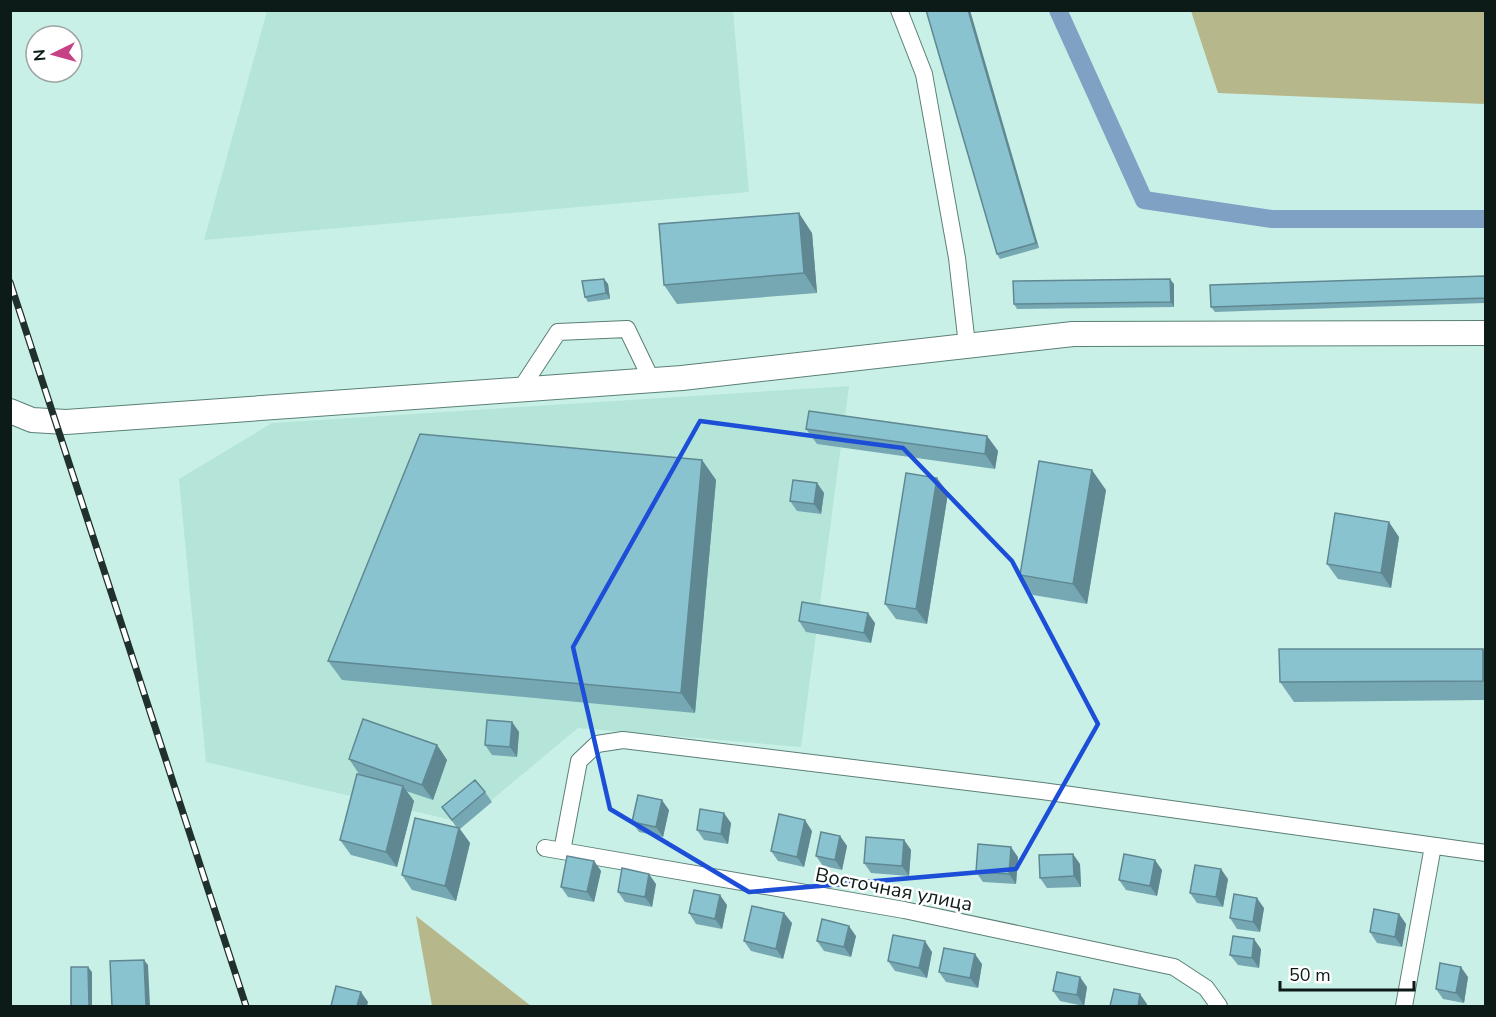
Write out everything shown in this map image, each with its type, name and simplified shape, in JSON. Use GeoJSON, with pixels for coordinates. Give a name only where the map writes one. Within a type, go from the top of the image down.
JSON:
{"type":"FeatureCollection","features":[{"type":"Feature","properties":{"kind":"main road"},"geometry":{"type":"LineString","coordinates":[[10,411],[32,420],[66,422],[652,381],[826,364],[967,345],[1073,334],[1485,333]]}},
{"type":"Feature","properties":{"kind":"street"},"geometry":{"type":"LineString","coordinates":[[899,10],[924,74],[957,258],[967,345]]}},
{"type":"Feature","properties":{"kind":"street"},"geometry":{"type":"LineString","coordinates":[[520,390],[558,332],[627,329],[652,381]]}},
{"type":"Feature","properties":{"kind":"street"},"geometry":{"type":"LineString","coordinates":[[562,851],[579,761],[597,744],[622,740],[1042,791],[1485,853]]}},
{"type":"Feature","properties":{"kind":"street"},"geometry":{"type":"LineString","coordinates":[[1404,1006],[1433,846]]}},
{"type":"Feature","properties":{"kind":"street","name":"Восточная улица"},"geometry":{"type":"LineString","coordinates":[[545,848],[904,910],[1174,967],[1206,988],[1219,1006]]}},
{"type":"Feature","properties":{"kind":"highlighted area"},"geometry":{"type":"Polygon","coordinates":[[[700,421],[903,448],[1012,561],[1098,724],[1016,869],[749,892],[610,809],[573,647],[700,421]]]}},
{"type":"Feature","properties":{"kind":"shaded area"},"geometry":{"type":"Polygon","coordinates":[[[267,11],[733,11],[749,192],[204,240],[267,11]]]}},
{"type":"Feature","properties":{"kind":"shaded area"},"geometry":{"type":"Polygon","coordinates":[[[1191,11],[1485,11],[1485,104],[1218,93],[1191,11]]]}},
{"type":"Feature","properties":{"kind":"shaded area"},"geometry":{"type":"Polygon","coordinates":[[[849,386],[801,747],[578,728],[464,823],[206,762],[179,479],[272,423],[849,386]]]}},
{"type":"Feature","properties":{"kind":"shaded area"},"geometry":{"type":"Polygon","coordinates":[[[416,916],[531,1006],[432,1006],[416,916]]]}},
{"type":"Feature","properties":{"kind":"building"},"geometry":{"type":"Polygon","coordinates":[[[926,10],[968,10],[1036,243],[997,254],[926,10]]]}},
{"type":"Feature","properties":{"kind":"building"},"geometry":{"type":"Polygon","coordinates":[[[799,213],[804,273],[664,285],[659,224],[799,213]]]}},
{"type":"Feature","properties":{"kind":"building"},"geometry":{"type":"Polygon","coordinates":[[[1485,276],[1485,298],[1211,307],[1210,285],[1485,276]]]}},
{"type":"Feature","properties":{"kind":"building"},"geometry":{"type":"Polygon","coordinates":[[[604,279],[606,293],[585,297],[582,281],[604,279]]]}},
{"type":"Feature","properties":{"kind":"building"},"geometry":{"type":"Polygon","coordinates":[[[1170,279],[1171,302],[1014,304],[1013,281],[1170,279]]]}},
{"type":"Feature","properties":{"kind":"building"},"geometry":{"type":"Polygon","coordinates":[[[809,411],[987,436],[985,454],[806,429],[809,411]]]}},
{"type":"Feature","properties":{"kind":"building"},"geometry":{"type":"Polygon","coordinates":[[[420,434],[702,460],[681,693],[328,661],[420,434]]]}},
{"type":"Feature","properties":{"kind":"building"},"geometry":{"type":"Polygon","coordinates":[[[1039,461],[1092,470],[1073,584],[1020,575],[1039,461]]]}},
{"type":"Feature","properties":{"kind":"building"},"geometry":{"type":"Polygon","coordinates":[[[906,473],[937,478],[916,609],[885,604],[906,473]]]}},
{"type":"Feature","properties":{"kind":"building"},"geometry":{"type":"Polygon","coordinates":[[[793,480],[817,483],[814,504],[790,501],[793,480]]]}},
{"type":"Feature","properties":{"kind":"building"},"geometry":{"type":"Polygon","coordinates":[[[1335,513],[1389,522],[1381,573],[1327,564],[1335,513]]]}},
{"type":"Feature","properties":{"kind":"building"},"geometry":{"type":"Polygon","coordinates":[[[802,602],[868,613],[864,633],[799,621],[802,602]]]}},
{"type":"Feature","properties":{"kind":"building"},"geometry":{"type":"Polygon","coordinates":[[[1279,649],[1483,649],[1483,681],[1280,682],[1279,649]]]}},
{"type":"Feature","properties":{"kind":"building"},"geometry":{"type":"Polygon","coordinates":[[[363,719],[437,745],[422,785],[349,759],[363,719]]]}},
{"type":"Feature","properties":{"kind":"building"},"geometry":{"type":"Polygon","coordinates":[[[487,720],[512,722],[510,747],[485,745],[487,720]]]}},
{"type":"Feature","properties":{"kind":"building"},"geometry":{"type":"Polygon","coordinates":[[[357,774],[403,786],[386,852],[340,840],[357,774]]]}},
{"type":"Feature","properties":{"kind":"building"},"geometry":{"type":"Polygon","coordinates":[[[475,780],[485,792],[452,820],[442,807],[475,780]]]}},
{"type":"Feature","properties":{"kind":"building"},"geometry":{"type":"Polygon","coordinates":[[[638,795],[662,800],[656,827],[632,822],[638,795]]]}},
{"type":"Feature","properties":{"kind":"building"},"geometry":{"type":"Polygon","coordinates":[[[700,809],[724,813],[721,834],[697,830],[700,809]]]}},
{"type":"Feature","properties":{"kind":"building"},"geometry":{"type":"Polygon","coordinates":[[[779,814],[805,820],[797,857],[771,851],[779,814]]]}},
{"type":"Feature","properties":{"kind":"building"},"geometry":{"type":"Polygon","coordinates":[[[415,818],[459,828],[445,886],[402,875],[415,818]]]}},
{"type":"Feature","properties":{"kind":"building"},"geometry":{"type":"Polygon","coordinates":[[[821,832],[840,836],[835,860],[816,856],[821,832]]]}},
{"type":"Feature","properties":{"kind":"building"},"geometry":{"type":"Polygon","coordinates":[[[866,837],[904,840],[902,866],[864,863],[866,837]]]}},
{"type":"Feature","properties":{"kind":"building"},"geometry":{"type":"Polygon","coordinates":[[[978,844],[1011,847],[1009,874],[976,872],[978,844]]]}},
{"type":"Feature","properties":{"kind":"building"},"geometry":{"type":"Polygon","coordinates":[[[1073,854],[1074,876],[1040,878],[1039,855],[1073,854]]]}},
{"type":"Feature","properties":{"kind":"building"},"geometry":{"type":"Polygon","coordinates":[[[1124,854],[1155,860],[1150,886],[1119,880],[1124,854]]]}},
{"type":"Feature","properties":{"kind":"building"},"geometry":{"type":"Polygon","coordinates":[[[567,856],[594,861],[587,892],[561,887],[567,856]]]}},
{"type":"Feature","properties":{"kind":"building"},"geometry":{"type":"Polygon","coordinates":[[[1195,865],[1221,869],[1216,897],[1190,893],[1195,865]]]}},
{"type":"Feature","properties":{"kind":"building"},"geometry":{"type":"Polygon","coordinates":[[[622,868],[649,874],[645,897],[618,892],[622,868]]]}},
{"type":"Feature","properties":{"kind":"building"},"geometry":{"type":"Polygon","coordinates":[[[694,890],[720,895],[715,919],[689,913],[694,890]]]}},
{"type":"Feature","properties":{"kind":"building"},"geometry":{"type":"Polygon","coordinates":[[[1234,894],[1257,898],[1253,922],[1230,918],[1234,894]]]}},
{"type":"Feature","properties":{"kind":"building"},"geometry":{"type":"Polygon","coordinates":[[[752,906],[784,913],[776,949],[744,941],[752,906]]]}},
{"type":"Feature","properties":{"kind":"building"},"geometry":{"type":"Polygon","coordinates":[[[1374,909],[1399,914],[1395,937],[1370,932],[1374,909]]]}},
{"type":"Feature","properties":{"kind":"building"},"geometry":{"type":"Polygon","coordinates":[[[822,919],[849,926],[844,947],[817,941],[822,919]]]}},
{"type":"Feature","properties":{"kind":"building"},"geometry":{"type":"Polygon","coordinates":[[[893,935],[925,941],[919,968],[888,961],[893,935]]]}},
{"type":"Feature","properties":{"kind":"building"},"geometry":{"type":"Polygon","coordinates":[[[1233,936],[1254,939],[1252,958],[1230,955],[1233,936]]]}},
{"type":"Feature","properties":{"kind":"building"},"geometry":{"type":"Polygon","coordinates":[[[944,948],[975,954],[970,978],[939,972],[944,948]]]}},
{"type":"Feature","properties":{"kind":"building"},"geometry":{"type":"Polygon","coordinates":[[[144,960],[146,1006],[112,1006],[110,961],[144,960]]]}},
{"type":"Feature","properties":{"kind":"building"},"geometry":{"type":"Polygon","coordinates":[[[1440,963],[1461,967],[1456,993],[1436,989],[1440,963]]]}},
{"type":"Feature","properties":{"kind":"building"},"geometry":{"type":"Polygon","coordinates":[[[71,967],[88,967],[89,1006],[71,1006],[71,967]]]}},
{"type":"Feature","properties":{"kind":"building"},"geometry":{"type":"Polygon","coordinates":[[[1057,972],[1080,977],[1077,995],[1053,991],[1057,972]]]}},
{"type":"Feature","properties":{"kind":"building"},"geometry":{"type":"Polygon","coordinates":[[[336,986],[361,992],[357,1006],[331,1006],[336,986]]]}},
{"type":"Feature","properties":{"kind":"building"},"geometry":{"type":"Polygon","coordinates":[[[1114,989],[1140,994],[1138,1006],[1110,1006],[1114,989]]]}},
{"type":"Feature","properties":{"kind":"waterway"},"geometry":{"type":"LineString","coordinates":[[1058,10],[1144,200],[1272,219],[1486,219]]}},
{"type":"Feature","properties":{"kind":"railway"},"geometry":{"type":"LineString","coordinates":[[10,282],[246,1006]]}}]}
